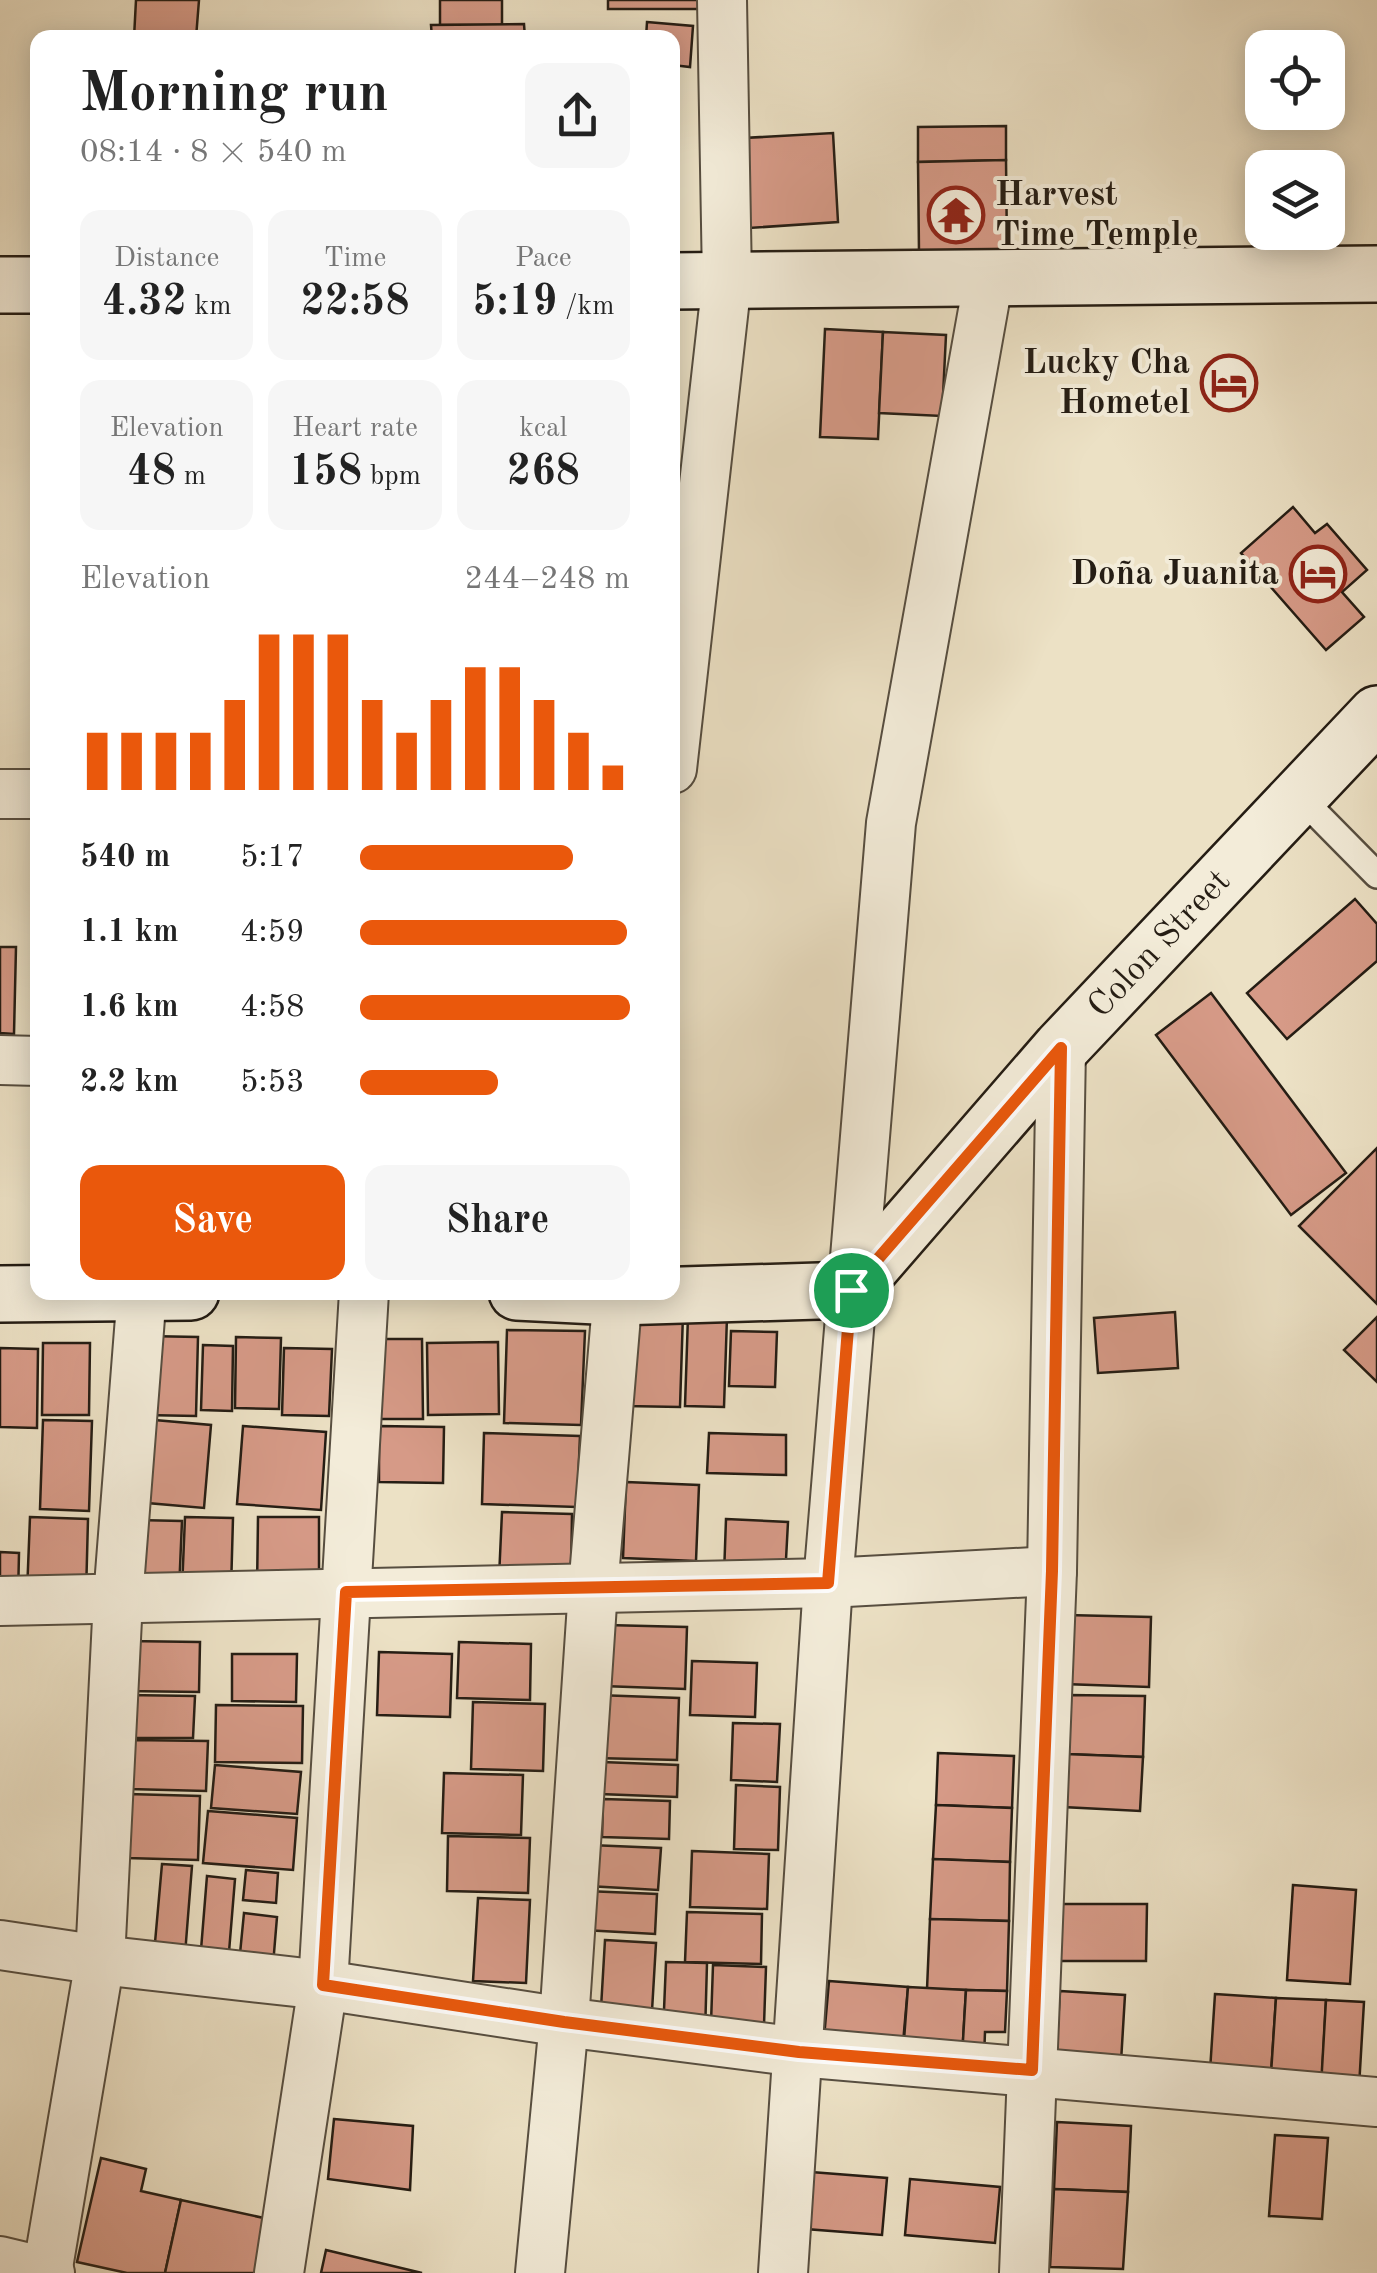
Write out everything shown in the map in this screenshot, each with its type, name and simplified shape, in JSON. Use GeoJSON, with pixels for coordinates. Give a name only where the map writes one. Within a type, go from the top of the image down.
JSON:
{"type":"FeatureCollection","features":[{"type":"Feature","properties":{"kind":"main road"},"geometry":{"type":"LineString","coordinates":[[680,280],[1377,274]]}},
{"type":"Feature","properties":{"kind":"main road"},"geometry":{"type":"LineString","coordinates":[[0,285],[30,285]]}},
{"type":"Feature","properties":{"kind":"main road","name":"Colon Street"},"geometry":{"type":"LineString","coordinates":[[851,1290],[1061,1048],[1377,714]]}},
{"type":"Feature","properties":{"kind":"main road"},"geometry":{"type":"LineString","coordinates":[[680,1294],[851,1290]]}},
{"type":"Feature","properties":{"kind":"main road"},"geometry":{"type":"LineString","coordinates":[[0,1294],[30,1294]]}},
{"type":"Feature","properties":{"kind":"street"},"geometry":{"type":"LineString","coordinates":[[680,698],[727,280],[722,0]]}},
{"type":"Feature","properties":{"kind":"street"},"geometry":{"type":"LineString","coordinates":[[784,2273],[828,1583],[891,823],[989,277]]}},
{"type":"Feature","properties":{"kind":"street"},"geometry":{"type":"LineString","coordinates":[[0,794],[30,794]]}},
{"type":"Feature","properties":{"kind":"street"},"geometry":{"type":"LineString","coordinates":[[1024,2273],[1052,1571],[1061,1048]]}},
{"type":"Feature","properties":{"kind":"street"},"geometry":{"type":"LineString","coordinates":[[0,1060],[30,1061]]}},
{"type":"Feature","properties":{"kind":"street"},"geometry":{"type":"LineString","coordinates":[[0,2261],[48,2273],[100,1960],[118,1599],[157,1300]]}},
{"type":"Feature","properties":{"kind":"street"},"geometry":{"type":"LineString","coordinates":[[279,2273],[323,1985],[364,1300]]}},
{"type":"Feature","properties":{"kind":"street"},"geometry":{"type":"LineString","coordinates":[[540,2273],[564,2022],[592,1589],[618,1300]]}},
{"type":"Feature","properties":{"kind":"street"},"geometry":{"type":"LineString","coordinates":[[0,1601],[828,1583],[1052,1571]]}},
{"type":"Feature","properties":{"kind":"street"},"geometry":{"type":"LineString","coordinates":[[0,1944],[799,2052],[1377,2102]]}},
{"type":"Feature","properties":{"kind":"lane"},"geometry":{"type":"LineString","coordinates":[[1299,796],[1377,875]]}},
{"type":"Feature","properties":{"kind":"building"},"geometry":{"type":"Polygon","coordinates":[[[136,0],[199,0],[197,30],[134,30],[136,0]]]}},
{"type":"Feature","properties":{"kind":"building"},"geometry":{"type":"Polygon","coordinates":[[[440,0],[502,0],[502,25],[440,25],[440,0]]]}},
{"type":"Feature","properties":{"kind":"building"},"geometry":{"type":"Polygon","coordinates":[[[608,0],[699,0],[699,9],[608,9],[608,0]]]}},
{"type":"Feature","properties":{"kind":"building"},"geometry":{"type":"Polygon","coordinates":[[[647,22],[693,26],[690,67],[680,66],[680,30],[646,30],[647,22]]]}},
{"type":"Feature","properties":{"kind":"building"},"geometry":{"type":"Polygon","coordinates":[[[524,24],[524,30],[431,30],[431,25],[524,24]]]}},
{"type":"Feature","properties":{"kind":"building"},"geometry":{"type":"Polygon","coordinates":[[[1006,126],[1006,160],[918,162],[918,127],[1006,126]]]}},
{"type":"Feature","properties":{"kind":"building"},"geometry":{"type":"Polygon","coordinates":[[[833,133],[838,222],[749,228],[744,138],[833,133]]]}},
{"type":"Feature","properties":{"kind":"building"},"geometry":{"type":"Polygon","coordinates":[[[1006,160],[1007,251],[919,252],[918,162],[1006,160]]]}},
{"type":"Feature","properties":{"kind":"building"},"geometry":{"type":"Polygon","coordinates":[[[825,329],[883,332],[878,439],[820,437],[825,329]]]}},
{"type":"Feature","properties":{"kind":"building"},"geometry":{"type":"Polygon","coordinates":[[[883,332],[946,335],[942,416],[879,413],[883,332]]]}},
{"type":"Feature","properties":{"kind":"building"},"geometry":{"type":"Polygon","coordinates":[[[1293,507],[1315,533],[1327,524],[1367,570],[1342,592],[1364,617],[1326,650],[1241,553],[1293,507]]]}},
{"type":"Feature","properties":{"kind":"building"},"geometry":{"type":"Polygon","coordinates":[[[1355,899],[1377,924],[1377,961],[1287,1039],[1247,993],[1355,899]]]}},
{"type":"Feature","properties":{"kind":"building"},"geometry":{"type":"Polygon","coordinates":[[[0,947],[16,947],[14,1034],[0,1033],[0,947]]]}},
{"type":"Feature","properties":{"kind":"building"},"geometry":{"type":"Polygon","coordinates":[[[1211,993],[1346,1173],[1291,1215],[1156,1035],[1211,993]]]}},
{"type":"Feature","properties":{"kind":"building"},"geometry":{"type":"Polygon","coordinates":[[[1377,1148],[1377,1304],[1299,1226],[1377,1148]]]}},
{"type":"Feature","properties":{"kind":"building"},"geometry":{"type":"Polygon","coordinates":[[[629,1312],[683,1314],[680,1407],[626,1406],[629,1312]]]}},
{"type":"Feature","properties":{"kind":"building"},"geometry":{"type":"Polygon","coordinates":[[[1175,1312],[1178,1368],[1098,1373],[1094,1318],[1175,1312]]]}},
{"type":"Feature","properties":{"kind":"building"},"geometry":{"type":"Polygon","coordinates":[[[688,1316],[727,1317],[724,1407],[685,1406],[688,1316]]]}},
{"type":"Feature","properties":{"kind":"building"},"geometry":{"type":"Polygon","coordinates":[[[1377,1317],[1377,1382],[1344,1350],[1377,1317]]]}},
{"type":"Feature","properties":{"kind":"building"},"geometry":{"type":"Polygon","coordinates":[[[507,1330],[585,1331],[581,1425],[504,1423],[507,1330]]]}},
{"type":"Feature","properties":{"kind":"building"},"geometry":{"type":"Polygon","coordinates":[[[731,1331],[777,1332],[775,1387],[729,1386],[731,1331]]]}},
{"type":"Feature","properties":{"kind":"building"},"geometry":{"type":"Polygon","coordinates":[[[146,1336],[198,1337],[196,1416],[144,1415],[146,1336]]]}},
{"type":"Feature","properties":{"kind":"building"},"geometry":{"type":"Polygon","coordinates":[[[236,1337],[281,1338],[279,1409],[235,1408],[236,1337]]]}},
{"type":"Feature","properties":{"kind":"building"},"geometry":{"type":"Polygon","coordinates":[[[378,1339],[422,1339],[423,1419],[378,1419],[378,1339]]]}},
{"type":"Feature","properties":{"kind":"building"},"geometry":{"type":"Polygon","coordinates":[[[498,1342],[499,1414],[428,1415],[427,1343],[498,1342]]]}},
{"type":"Feature","properties":{"kind":"building"},"geometry":{"type":"Polygon","coordinates":[[[43,1343],[90,1343],[89,1415],[42,1415],[43,1343]]]}},
{"type":"Feature","properties":{"kind":"building"},"geometry":{"type":"Polygon","coordinates":[[[203,1345],[233,1346],[232,1411],[201,1410],[203,1345]]]}},
{"type":"Feature","properties":{"kind":"building"},"geometry":{"type":"Polygon","coordinates":[[[0,1348],[38,1349],[37,1428],[0,1427],[0,1348]]]}},
{"type":"Feature","properties":{"kind":"building"},"geometry":{"type":"Polygon","coordinates":[[[284,1348],[332,1349],[329,1416],[282,1415],[284,1348]]]}},
{"type":"Feature","properties":{"kind":"building"},"geometry":{"type":"Polygon","coordinates":[[[143,1419],[211,1425],[204,1508],[136,1502],[143,1419]]]}},
{"type":"Feature","properties":{"kind":"building"},"geometry":{"type":"Polygon","coordinates":[[[43,1420],[92,1421],[89,1511],[40,1509],[43,1420]]]}},
{"type":"Feature","properties":{"kind":"building"},"geometry":{"type":"Polygon","coordinates":[[[243,1426],[326,1432],[321,1510],[237,1504],[243,1426]]]}},
{"type":"Feature","properties":{"kind":"building"},"geometry":{"type":"Polygon","coordinates":[[[379,1426],[444,1427],[443,1483],[379,1482],[379,1426]]]}},
{"type":"Feature","properties":{"kind":"building"},"geometry":{"type":"Polygon","coordinates":[[[484,1433],[580,1436],[577,1507],[482,1504],[484,1433]]]}},
{"type":"Feature","properties":{"kind":"building"},"geometry":{"type":"Polygon","coordinates":[[[709,1433],[786,1435],[786,1475],[707,1473],[709,1433]]]}},
{"type":"Feature","properties":{"kind":"building"},"geometry":{"type":"Polygon","coordinates":[[[626,1482],[699,1485],[696,1561],[623,1558],[626,1482]]]}},
{"type":"Feature","properties":{"kind":"building"},"geometry":{"type":"Polygon","coordinates":[[[502,1512],[572,1514],[571,1580],[499,1578],[502,1512]]]}},
{"type":"Feature","properties":{"kind":"building"},"geometry":{"type":"Polygon","coordinates":[[[30,1517],[88,1519],[86,1595],[27,1593],[30,1517]]]}},
{"type":"Feature","properties":{"kind":"building"},"geometry":{"type":"Polygon","coordinates":[[[185,1517],[233,1518],[231,1590],[182,1589],[185,1517]]]}},
{"type":"Feature","properties":{"kind":"building"},"geometry":{"type":"Polygon","coordinates":[[[258,1517],[319,1517],[319,1588],[257,1589],[258,1517]]]}},
{"type":"Feature","properties":{"kind":"building"},"geometry":{"type":"Polygon","coordinates":[[[726,1519],[788,1522],[785,1578],[724,1575],[726,1519]]]}},
{"type":"Feature","properties":{"kind":"building"},"geometry":{"type":"Polygon","coordinates":[[[136,1520],[182,1521],[179,1591],[133,1589],[136,1520]]]}},
{"type":"Feature","properties":{"kind":"building"},"geometry":{"type":"Polygon","coordinates":[[[0,1552],[19,1553],[18,1598],[0,1598],[0,1552]]]}},
{"type":"Feature","properties":{"kind":"building"},"geometry":{"type":"Polygon","coordinates":[[[1066,1615],[1151,1617],[1149,1687],[1064,1684],[1066,1615]]]}},
{"type":"Feature","properties":{"kind":"building"},"geometry":{"type":"Polygon","coordinates":[[[606,1625],[687,1627],[685,1689],[603,1686],[606,1625]]]}},
{"type":"Feature","properties":{"kind":"building"},"geometry":{"type":"Polygon","coordinates":[[[126,1641],[200,1642],[199,1692],[125,1691],[126,1641]]]}},
{"type":"Feature","properties":{"kind":"building"},"geometry":{"type":"Polygon","coordinates":[[[459,1642],[531,1644],[530,1700],[457,1698],[459,1642]]]}},
{"type":"Feature","properties":{"kind":"building"},"geometry":{"type":"Polygon","coordinates":[[[379,1652],[452,1654],[450,1717],[377,1715],[379,1652]]]}},
{"type":"Feature","properties":{"kind":"building"},"geometry":{"type":"Polygon","coordinates":[[[232,1654],[297,1654],[296,1702],[232,1701],[232,1654]]]}},
{"type":"Feature","properties":{"kind":"building"},"geometry":{"type":"Polygon","coordinates":[[[692,1661],[757,1663],[755,1717],[690,1715],[692,1661]]]}},
{"type":"Feature","properties":{"kind":"building"},"geometry":{"type":"Polygon","coordinates":[[[126,1695],[195,1696],[193,1738],[125,1738],[126,1695]]]}},
{"type":"Feature","properties":{"kind":"building"},"geometry":{"type":"Polygon","coordinates":[[[597,1695],[679,1698],[677,1760],[595,1758],[597,1695]]]}},
{"type":"Feature","properties":{"kind":"building"},"geometry":{"type":"Polygon","coordinates":[[[1068,1695],[1145,1696],[1143,1757],[1065,1754],[1068,1695]]]}},
{"type":"Feature","properties":{"kind":"building"},"geometry":{"type":"Polygon","coordinates":[[[473,1702],[545,1704],[543,1771],[471,1769],[473,1702]]]}},
{"type":"Feature","properties":{"kind":"building"},"geometry":{"type":"Polygon","coordinates":[[[216,1705],[303,1706],[302,1763],[215,1762],[216,1705]]]}},
{"type":"Feature","properties":{"kind":"building"},"geometry":{"type":"Polygon","coordinates":[[[733,1723],[780,1724],[777,1782],[731,1780],[733,1723]]]}},
{"type":"Feature","properties":{"kind":"building"},"geometry":{"type":"Polygon","coordinates":[[[130,1740],[208,1741],[206,1791],[129,1789],[130,1740]]]}},
{"type":"Feature","properties":{"kind":"building"},"geometry":{"type":"Polygon","coordinates":[[[938,1753],[1014,1756],[1012,1808],[936,1805],[938,1753]]]}},
{"type":"Feature","properties":{"kind":"building"},"geometry":{"type":"Polygon","coordinates":[[[1065,1754],[1143,1757],[1140,1811],[1063,1807],[1065,1754]]]}},
{"type":"Feature","properties":{"kind":"building"},"geometry":{"type":"Polygon","coordinates":[[[602,1762],[678,1765],[677,1797],[600,1794],[602,1762]]]}},
{"type":"Feature","properties":{"kind":"building"},"geometry":{"type":"Polygon","coordinates":[[[215,1765],[301,1772],[297,1814],[211,1808],[215,1765]]]}},
{"type":"Feature","properties":{"kind":"building"},"geometry":{"type":"Polygon","coordinates":[[[444,1773],[523,1775],[521,1835],[442,1833],[444,1773]]]}},
{"type":"Feature","properties":{"kind":"building"},"geometry":{"type":"Polygon","coordinates":[[[736,1785],[780,1787],[778,1850],[734,1849],[736,1785]]]}},
{"type":"Feature","properties":{"kind":"building"},"geometry":{"type":"Polygon","coordinates":[[[128,1794],[200,1796],[198,1860],[127,1858],[128,1794]]]}},
{"type":"Feature","properties":{"kind":"building"},"geometry":{"type":"Polygon","coordinates":[[[603,1799],[670,1801],[669,1839],[602,1837],[603,1799]]]}},
{"type":"Feature","properties":{"kind":"building"},"geometry":{"type":"Polygon","coordinates":[[[936,1805],[1012,1808],[1010,1862],[933,1859],[936,1805]]]}},
{"type":"Feature","properties":{"kind":"building"},"geometry":{"type":"Polygon","coordinates":[[[208,1811],[297,1818],[293,1870],[203,1863],[208,1811]]]}},
{"type":"Feature","properties":{"kind":"building"},"geometry":{"type":"Polygon","coordinates":[[[448,1836],[530,1838],[528,1893],[447,1891],[448,1836]]]}},
{"type":"Feature","properties":{"kind":"building"},"geometry":{"type":"Polygon","coordinates":[[[590,1845],[661,1848],[658,1890],[588,1886],[590,1845]]]}},
{"type":"Feature","properties":{"kind":"building"},"geometry":{"type":"Polygon","coordinates":[[[692,1851],[769,1854],[767,1909],[690,1907],[692,1851]]]}},
{"type":"Feature","properties":{"kind":"building"},"geometry":{"type":"Polygon","coordinates":[[[933,1859],[1010,1862],[1009,1921],[930,1919],[933,1859]]]}},
{"type":"Feature","properties":{"kind":"building"},"geometry":{"type":"Polygon","coordinates":[[[162,1864],[192,1866],[184,1967],[153,1965],[162,1864]]]}},
{"type":"Feature","properties":{"kind":"building"},"geometry":{"type":"Polygon","coordinates":[[[246,1870],[278,1873],[276,1903],[243,1900],[246,1870]]]}},
{"type":"Feature","properties":{"kind":"building"},"geometry":{"type":"Polygon","coordinates":[[[207,1876],[235,1879],[228,1964],[200,1962],[207,1876]]]}},
{"type":"Feature","properties":{"kind":"building"},"geometry":{"type":"Polygon","coordinates":[[[1293,1885],[1356,1890],[1350,1984],[1287,1980],[1293,1885]]]}},
{"type":"Feature","properties":{"kind":"building"},"geometry":{"type":"Polygon","coordinates":[[[586,1891],[657,1894],[655,1934],[584,1930],[586,1891]]]}},
{"type":"Feature","properties":{"kind":"building"},"geometry":{"type":"Polygon","coordinates":[[[478,1898],[530,1900],[526,1983],[473,1981],[478,1898]]]}},
{"type":"Feature","properties":{"kind":"building"},"geometry":{"type":"Polygon","coordinates":[[[1060,1904],[1147,1904],[1146,1961],[1060,1961],[1060,1904]]]}},
{"type":"Feature","properties":{"kind":"building"},"geometry":{"type":"Polygon","coordinates":[[[687,1912],[762,1914],[761,1964],[685,1962],[687,1912]]]}},
{"type":"Feature","properties":{"kind":"building"},"geometry":{"type":"Polygon","coordinates":[[[244,1913],[277,1917],[272,1977],[238,1974],[244,1913]]]}},
{"type":"Feature","properties":{"kind":"building"},"geometry":{"type":"Polygon","coordinates":[[[930,1919],[1009,1921],[1007,1991],[927,1989],[930,1919]]]}},
{"type":"Feature","properties":{"kind":"building"},"geometry":{"type":"Polygon","coordinates":[[[605,1940],[656,1943],[652,2011],[601,2008],[605,1940]]]}},
{"type":"Feature","properties":{"kind":"building"},"geometry":{"type":"Polygon","coordinates":[[[666,1962],[707,1963],[705,2035],[663,2034],[666,1962]]]}},
{"type":"Feature","properties":{"kind":"building"},"geometry":{"type":"Polygon","coordinates":[[[713,1965],[766,1967],[764,2025],[711,2023],[713,1965]]]}},
{"type":"Feature","properties":{"kind":"building"},"geometry":{"type":"Polygon","coordinates":[[[829,1981],[908,1987],[903,2043],[824,2038],[829,1981]]]}},
{"type":"Feature","properties":{"kind":"building"},"geometry":{"type":"Polygon","coordinates":[[[908,1987],[966,1990],[962,2057],[903,2053],[908,1987]]]}},
{"type":"Feature","properties":{"kind":"building"},"geometry":{"type":"Polygon","coordinates":[[[966,1990],[1007,1991],[1005,2032],[985,2032],[984,2058],[962,2057],[966,1990]]]}},
{"type":"Feature","properties":{"kind":"building"},"geometry":{"type":"Polygon","coordinates":[[[1060,1991],[1125,1995],[1121,2062],[1056,2058],[1060,1991]]]}},
{"type":"Feature","properties":{"kind":"building"},"geometry":{"type":"Polygon","coordinates":[[[1215,1994],[1276,1998],[1271,2074],[1210,2071],[1215,1994]]]}},
{"type":"Feature","properties":{"kind":"building"},"geometry":{"type":"Polygon","coordinates":[[[1276,1998],[1326,2000],[1322,2077],[1271,2074],[1276,1998]]]}},
{"type":"Feature","properties":{"kind":"building"},"geometry":{"type":"Polygon","coordinates":[[[1326,2000],[1364,2002],[1359,2087],[1321,2086],[1326,2000]]]}},
{"type":"Feature","properties":{"kind":"building"},"geometry":{"type":"Polygon","coordinates":[[[334,2119],[413,2126],[410,2190],[328,2179],[334,2119]]]}},
{"type":"Feature","properties":{"kind":"building"},"geometry":{"type":"Polygon","coordinates":[[[1057,2122],[1131,2126],[1128,2192],[1054,2189],[1057,2122]]]}},
{"type":"Feature","properties":{"kind":"building"},"geometry":{"type":"Polygon","coordinates":[[[1275,2135],[1328,2138],[1322,2219],[1269,2216],[1275,2135]]]}},
{"type":"Feature","properties":{"kind":"building"},"geometry":{"type":"Polygon","coordinates":[[[101,2158],[146,2169],[141,2191],[181,2200],[165,2273],[127,2273],[77,2262],[101,2158]]]}},
{"type":"Feature","properties":{"kind":"building"},"geometry":{"type":"Polygon","coordinates":[[[811,2172],[887,2178],[882,2235],[806,2229],[811,2172]]]}},
{"type":"Feature","properties":{"kind":"building"},"geometry":{"type":"Polygon","coordinates":[[[910,2179],[1000,2187],[995,2243],[905,2235],[910,2179]]]}},
{"type":"Feature","properties":{"kind":"building"},"geometry":{"type":"Polygon","coordinates":[[[1054,2189],[1128,2192],[1123,2269],[1050,2267],[1054,2189]]]}},
{"type":"Feature","properties":{"kind":"building"},"geometry":{"type":"Polygon","coordinates":[[[181,2200],[273,2220],[261,2273],[165,2273],[181,2200]]]}},
{"type":"Feature","properties":{"kind":"building"},"geometry":{"type":"Polygon","coordinates":[[[326,2250],[422,2273],[321,2273],[326,2250]]]}},
{"type":"Feature","properties":{"kind":"place","name":"Harvest Time Temple"},"geometry":{"type":"Point","coordinates":[956,215]}},
{"type":"Feature","properties":{"kind":"place","name":"Lucky Cha Hometel"},"geometry":{"type":"Point","coordinates":[1229,383]}},
{"type":"Feature","properties":{"kind":"place","name":"Doña Juanita"},"geometry":{"type":"Point","coordinates":[1318,574]}},
{"type":"Feature","properties":{"kind":"route"},"geometry":{"type":"LineString","coordinates":[[1061,1048],[1052,1571],[1032,2070],[799,2052],[564,2022],[323,1985],[346,1592],[828,1583],[851,1290],[1061,1048]]}}]}
